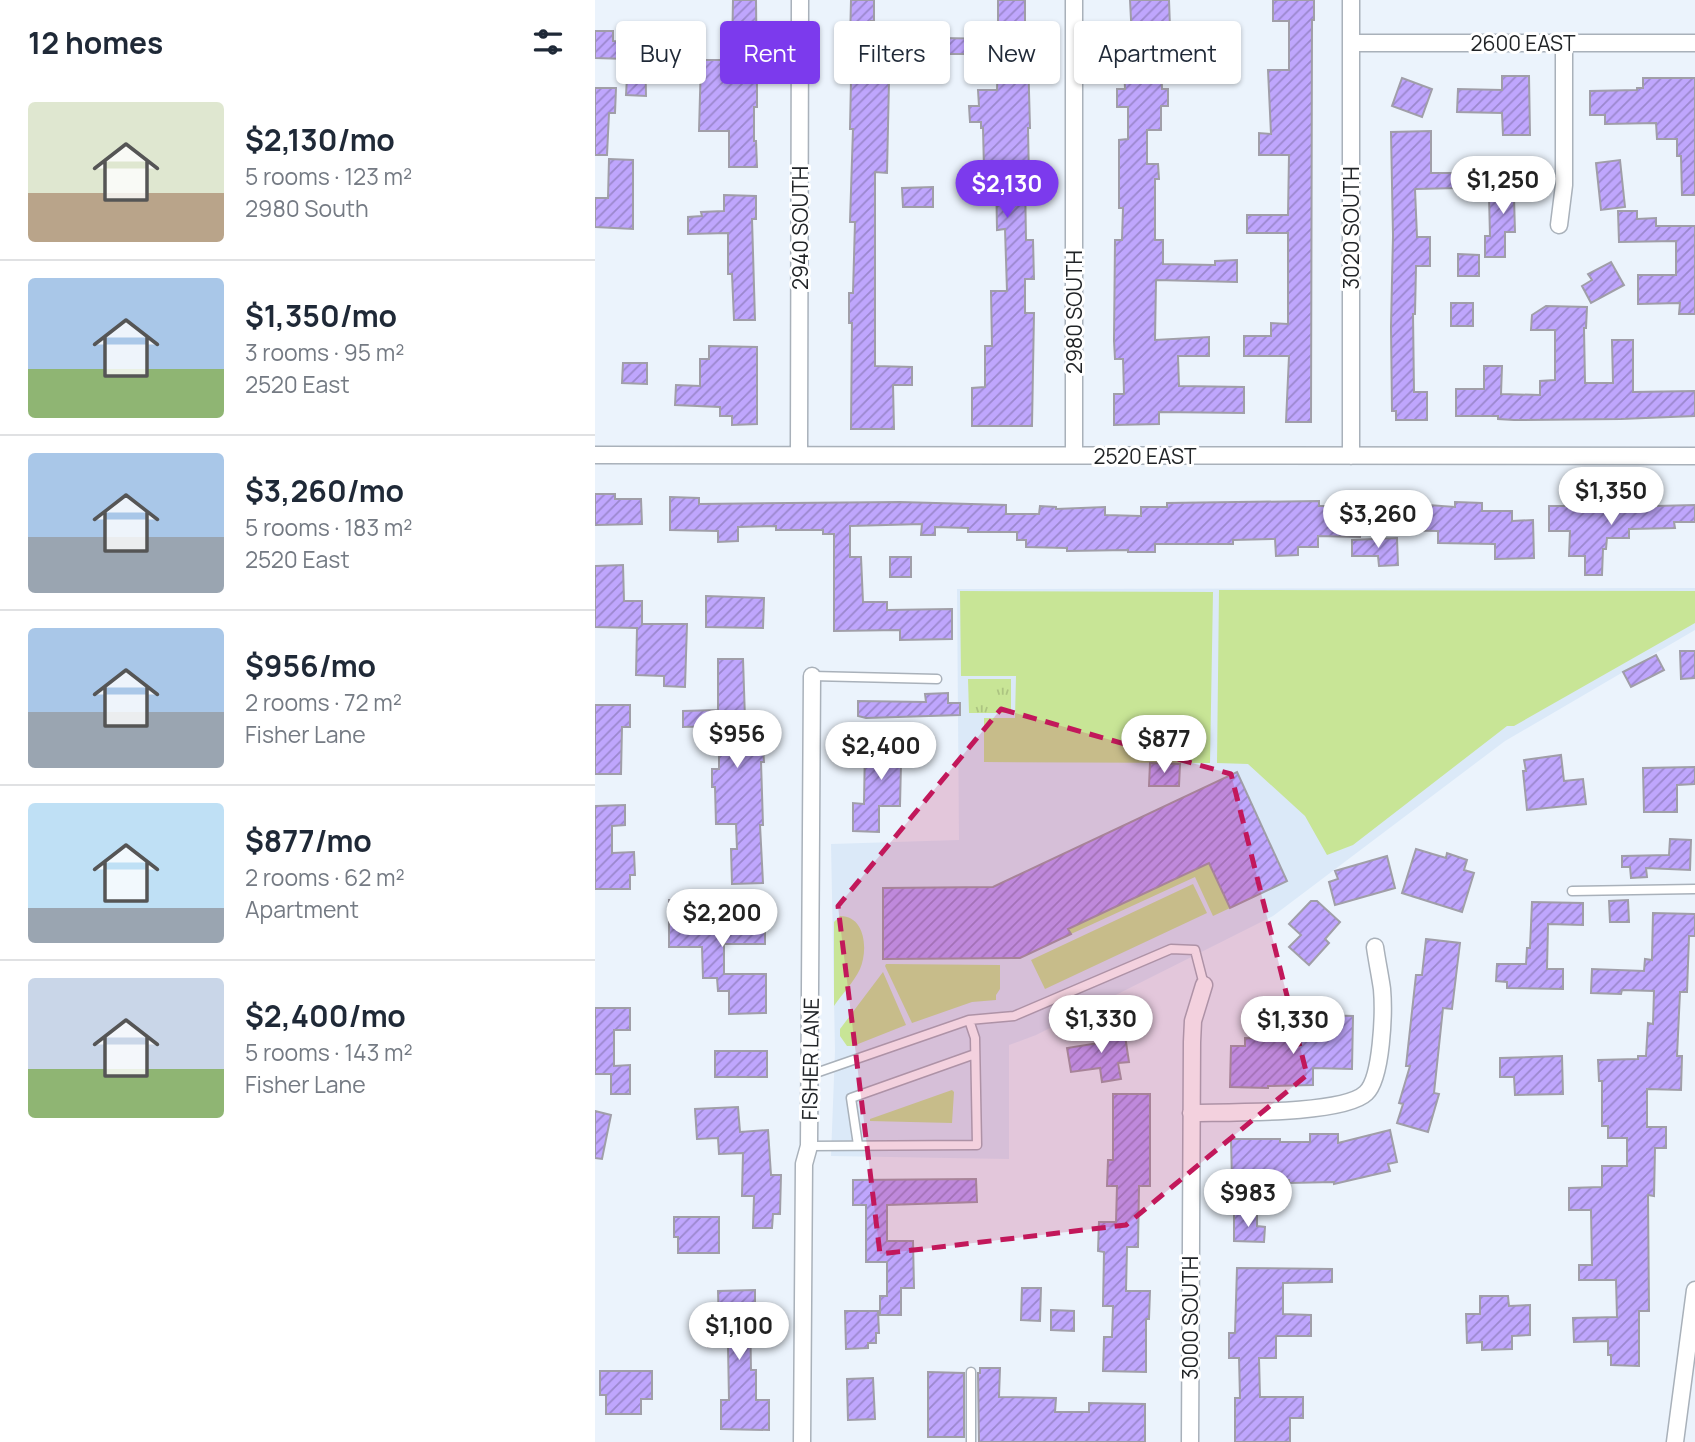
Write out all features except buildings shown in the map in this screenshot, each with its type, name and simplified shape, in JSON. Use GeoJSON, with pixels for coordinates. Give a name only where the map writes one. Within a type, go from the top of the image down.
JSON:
{"type":"FeatureCollection","features":[{"type":"Feature","properties":{"kind":"street","name":"2940 SOUTH"},"geometry":{"type":"LineString","coordinates":[[799,456],[800,0]]}},
{"type":"Feature","properties":{"kind":"street","name":"2980 SOUTH"},"geometry":{"type":"LineString","coordinates":[[1074,0],[1074,456]]}},
{"type":"Feature","properties":{"kind":"street","name":"3020 SOUTH"},"geometry":{"type":"LineString","coordinates":[[1351,0],[1351,456]]}},
{"type":"Feature","properties":{"kind":"street","name":"2600 EAST"},"geometry":{"type":"LineString","coordinates":[[1351,43],[1695,43]]}},
{"type":"Feature","properties":{"kind":"street"},"geometry":{"type":"LineString","coordinates":[[1559,225],[1564,185],[1564,43]]}},
{"type":"Feature","properties":{"kind":"street","name":"2520 EAST"},"geometry":{"type":"LineString","coordinates":[[595,455],[1695,456]]}},
{"type":"Feature","properties":{"kind":"street","name":"FISHER LANE"},"geometry":{"type":"LineString","coordinates":[[802,1442],[804,1164],[809,1146],[813,676]]}},
{"type":"Feature","properties":{"kind":"street"},"geometry":{"type":"LineString","coordinates":[[1191,1113],[1305,1108],[1344,1103],[1364,1095],[1377,1072],[1382,1013],[1382,986],[1375,947]]}},
{"type":"Feature","properties":{"kind":"street","name":"3000 SOUTH"},"geometry":{"type":"LineString","coordinates":[[1190,1442],[1193,1021],[1204,985]]}},
{"type":"Feature","properties":{"kind":"street"},"geometry":{"type":"LineString","coordinates":[[1675,1442],[1687,1417],[1695,1290]]}},
{"type":"Feature","properties":{"kind":"lane"},"geometry":{"type":"LineString","coordinates":[[813,676],[937,679]]}},
{"type":"Feature","properties":{"kind":"lane"},"geometry":{"type":"LineString","coordinates":[[1573,891],[1695,889]]}},
{"type":"Feature","properties":{"kind":"lane"},"geometry":{"type":"LineString","coordinates":[[810,1075],[969,1020],[1014,1016],[1171,949],[1195,950],[1204,985]]}},
{"type":"Feature","properties":{"kind":"lane"},"geometry":{"type":"LineString","coordinates":[[809,1146],[977,1145],[975,1038],[969,1020]]}},
{"type":"Feature","properties":{"kind":"lane"},"geometry":{"type":"LineString","coordinates":[[858,1145],[851,1098],[975,1054]]}},
{"type":"Feature","properties":{"kind":"lane"},"geometry":{"type":"LineString","coordinates":[[971,1372],[971,1442]]}},
{"type":"Feature","properties":{"kind":"highlighted area"},"geometry":{"type":"Polygon","coordinates":[[[1001,709],[1231,774],[1307,1075],[1126,1225],[880,1254],[838,906],[1001,709]]]}},
{"type":"Feature","properties":{"kind":"shaded area"},"geometry":{"type":"Polygon","coordinates":[[[1695,588],[1695,630],[1505,741],[1273,916],[1036,1035],[1009,1045],[1009,1159],[831,1156],[835,1051],[831,844],[959,840],[957,589],[1695,588]]]}},
{"type":"Feature","properties":{"kind":"green space"},"geometry":{"type":"Polygon","coordinates":[[[1219,590],[1695,591],[1695,623],[1514,726],[1507,726],[1353,845],[1327,855],[1305,816],[1248,764],[1217,763],[1219,590]]]}},
{"type":"Feature","properties":{"kind":"green space"},"geometry":{"type":"Polygon","coordinates":[[[960,591],[1213,592],[1210,763],[984,762],[984,718],[1015,718],[1016,676],[961,676],[960,591]]]}},
{"type":"Feature","properties":{"kind":"green space"},"geometry":{"type":"Polygon","coordinates":[[[968,679],[1011,679],[1011,713],[969,713],[968,679]]]}},
{"type":"Feature","properties":{"kind":"green space"},"geometry":{"type":"Polygon","coordinates":[[[1209,863],[1230,908],[1213,916],[1195,877],[1071,934],[1068,929],[1209,863]]]}},
{"type":"Feature","properties":{"kind":"green space"},"geometry":{"type":"Polygon","coordinates":[[[1193,884],[1207,913],[1045,989],[1031,960],[1193,884]]]}},
{"type":"Feature","properties":{"kind":"green space"},"geometry":{"type":"Polygon","coordinates":[[[840,916],[849,918],[860,928],[864,953],[857,974],[834,1006],[834,922],[840,916]]]}},
{"type":"Feature","properties":{"kind":"green space"},"geometry":{"type":"Polygon","coordinates":[[[886,964],[1000,965],[1000,989],[996,1000],[972,1002],[912,1023],[886,964]]]}},
{"type":"Feature","properties":{"kind":"green space"},"geometry":{"type":"Polygon","coordinates":[[[883,972],[906,1025],[847,1046],[840,1036],[840,1029],[883,972]]]}},
{"type":"Feature","properties":{"kind":"green space"},"geometry":{"type":"Polygon","coordinates":[[[952,1090],[952,1123],[870,1121],[870,1119],[952,1090]]]}}]}
